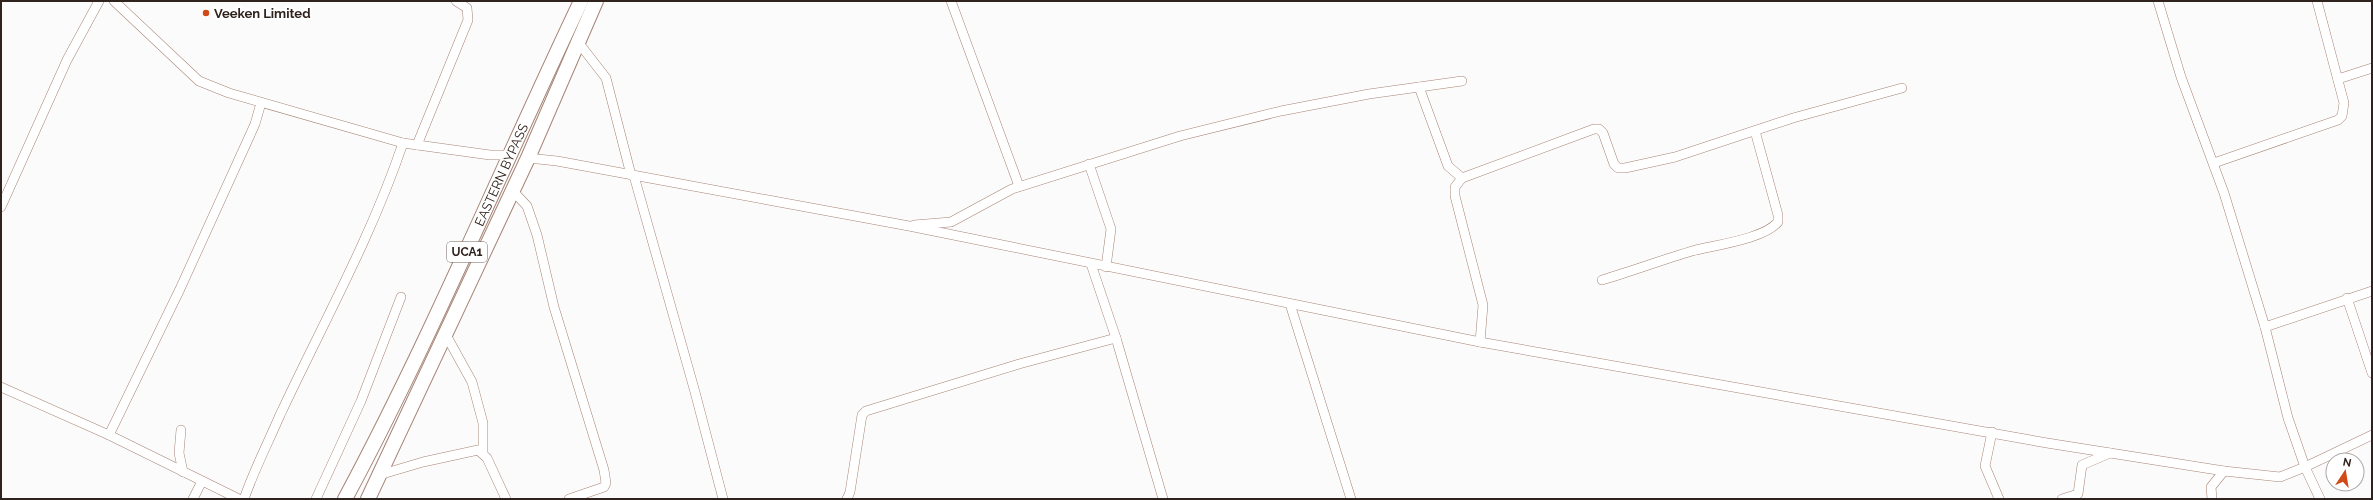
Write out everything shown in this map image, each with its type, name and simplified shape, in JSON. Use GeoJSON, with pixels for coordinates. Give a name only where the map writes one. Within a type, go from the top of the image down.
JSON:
{"type":"FeatureCollection","features":[{"type":"Feature","properties":{"kind":"main road","name":"EASTERN BYPASS"},"geometry":{"type":"LineString","coordinates":[[345,499],[443,304],[509,155],[581,1]]}},
{"type":"Feature","properties":{"kind":"main road","name":"EASTERN BYPASS"},"geometry":{"type":"LineString","coordinates":[[368,499],[528,158],[596,1]]}},
{"type":"Feature","properties":{"kind":"street"},"geometry":{"type":"LineString","coordinates":[[1,207],[67,60],[99,1]]}},
{"type":"Feature","properties":{"kind":"street"},"geometry":{"type":"LineString","coordinates":[[114,1],[199,81],[229,93],[403,143],[490,155],[509,155]]}},
{"type":"Feature","properties":{"kind":"street"},"geometry":{"type":"LineString","coordinates":[[417,145],[468,20],[467,8],[456,1]]}},
{"type":"Feature","properties":{"kind":"street"},"geometry":{"type":"LineString","coordinates":[[950,1],[1018,186]]}},
{"type":"Feature","properties":{"kind":"street"},"geometry":{"type":"LineString","coordinates":[[2158,1],[2181,77],[2214,163],[2265,327],[2286,412],[2305,467],[2320,499]]}},
{"type":"Feature","properties":{"kind":"street"},"geometry":{"type":"LineString","coordinates":[[2214,163],[2338,120],[2342,116],[2344,103],[2317,1]]}},
{"type":"Feature","properties":{"kind":"street"},"geometry":{"type":"LineString","coordinates":[[578,42],[606,78],[632,176],[695,392],[723,499]]}},
{"type":"Feature","properties":{"kind":"street"},"geometry":{"type":"LineString","coordinates":[[2338,79],[2372,68]]}},
{"type":"Feature","properties":{"kind":"street"},"geometry":{"type":"LineString","coordinates":[[909,226],[951,222],[997,194],[1018,186],[1180,136],[1281,111],[1369,94],[1462,81]]}},
{"type":"Feature","properties":{"kind":"street"},"geometry":{"type":"LineString","coordinates":[[1419,87],[1448,166],[1462,178]]}},
{"type":"Feature","properties":{"kind":"street"},"geometry":{"type":"LineString","coordinates":[[1480,342],[1483,304],[1455,196],[1455,187],[1462,178],[1594,129],[1599,129],[1602,133],[1614,164],[1618,168],[1625,168],[1675,158],[1755,131],[1902,88]]}},
{"type":"Feature","properties":{"kind":"street"},"geometry":{"type":"LineString","coordinates":[[109,435],[180,289],[255,124],[261,103]]}},
{"type":"Feature","properties":{"kind":"street"},"geometry":{"type":"LineString","coordinates":[[1602,280],[1693,251],[1742,240],[1774,227],[1778,222],[1778,216],[1755,131]]}},
{"type":"Feature","properties":{"kind":"street"},"geometry":{"type":"LineString","coordinates":[[244,499],[312,347],[376,215],[403,143]]}},
{"type":"Feature","properties":{"kind":"street"},"geometry":{"type":"LineString","coordinates":[[528,158],[557,161],[909,226],[1480,342],[2111,453],[2224,471],[2280,476],[2305,467],[2372,435]]}},
{"type":"Feature","properties":{"kind":"street"},"geometry":{"type":"LineString","coordinates":[[1090,164],[1111,230],[1106,267]]}},
{"type":"Feature","properties":{"kind":"street"},"geometry":{"type":"LineString","coordinates":[[513,190],[527,206],[537,235],[554,307],[604,470],[606,483],[604,487],[570,499]]}},
{"type":"Feature","properties":{"kind":"street"},"geometry":{"type":"LineString","coordinates":[[1091,264],[1116,338],[1163,499]]}},
{"type":"Feature","properties":{"kind":"street"},"geometry":{"type":"LineString","coordinates":[[2265,327],[2347,298],[2372,291]]}},
{"type":"Feature","properties":{"kind":"street"},"geometry":{"type":"LineString","coordinates":[[316,499],[361,401],[401,297]]}},
{"type":"Feature","properties":{"kind":"street"},"geometry":{"type":"LineString","coordinates":[[2347,298],[2372,373]]}},
{"type":"Feature","properties":{"kind":"street"},"geometry":{"type":"LineString","coordinates":[[1290,304],[1352,499]]}},
{"type":"Feature","properties":{"kind":"street"},"geometry":{"type":"LineString","coordinates":[[446,335],[472,382],[482,423],[483,452],[506,499]]}},
{"type":"Feature","properties":{"kind":"street"},"geometry":{"type":"LineString","coordinates":[[847,499],[850,492],[862,415],[866,411],[1019,364],[1116,338]]}},
{"type":"Feature","properties":{"kind":"street"},"geometry":{"type":"LineString","coordinates":[[1,387],[109,435],[239,499]]}},
{"type":"Feature","properties":{"kind":"street"},"geometry":{"type":"LineString","coordinates":[[181,430],[179,453],[183,472]]}},
{"type":"Feature","properties":{"kind":"street"},"geometry":{"type":"LineString","coordinates":[[1992,432],[1985,466],[1999,499]]}},
{"type":"Feature","properties":{"kind":"street"},"geometry":{"type":"LineString","coordinates":[[379,475],[472,450],[483,452]]}},
{"type":"Feature","properties":{"kind":"street"},"geometry":{"type":"LineString","coordinates":[[2062,499],[2078,494],[2082,465],[2111,453]]}},
{"type":"Feature","properties":{"kind":"street"},"geometry":{"type":"LineString","coordinates":[[2207,468],[2212,499]]}},
{"type":"Feature","properties":{"kind":"street"},"geometry":{"type":"LineString","coordinates":[[2211,487],[2224,471]]}},
{"type":"Feature","properties":{"kind":"street"},"geometry":{"type":"LineString","coordinates":[[193,499],[202,481]]}},
{"type":"Feature","properties":{"kind":"place","name":"Veeken Limited"},"geometry":{"type":"Point","coordinates":[206,13]}}]}
